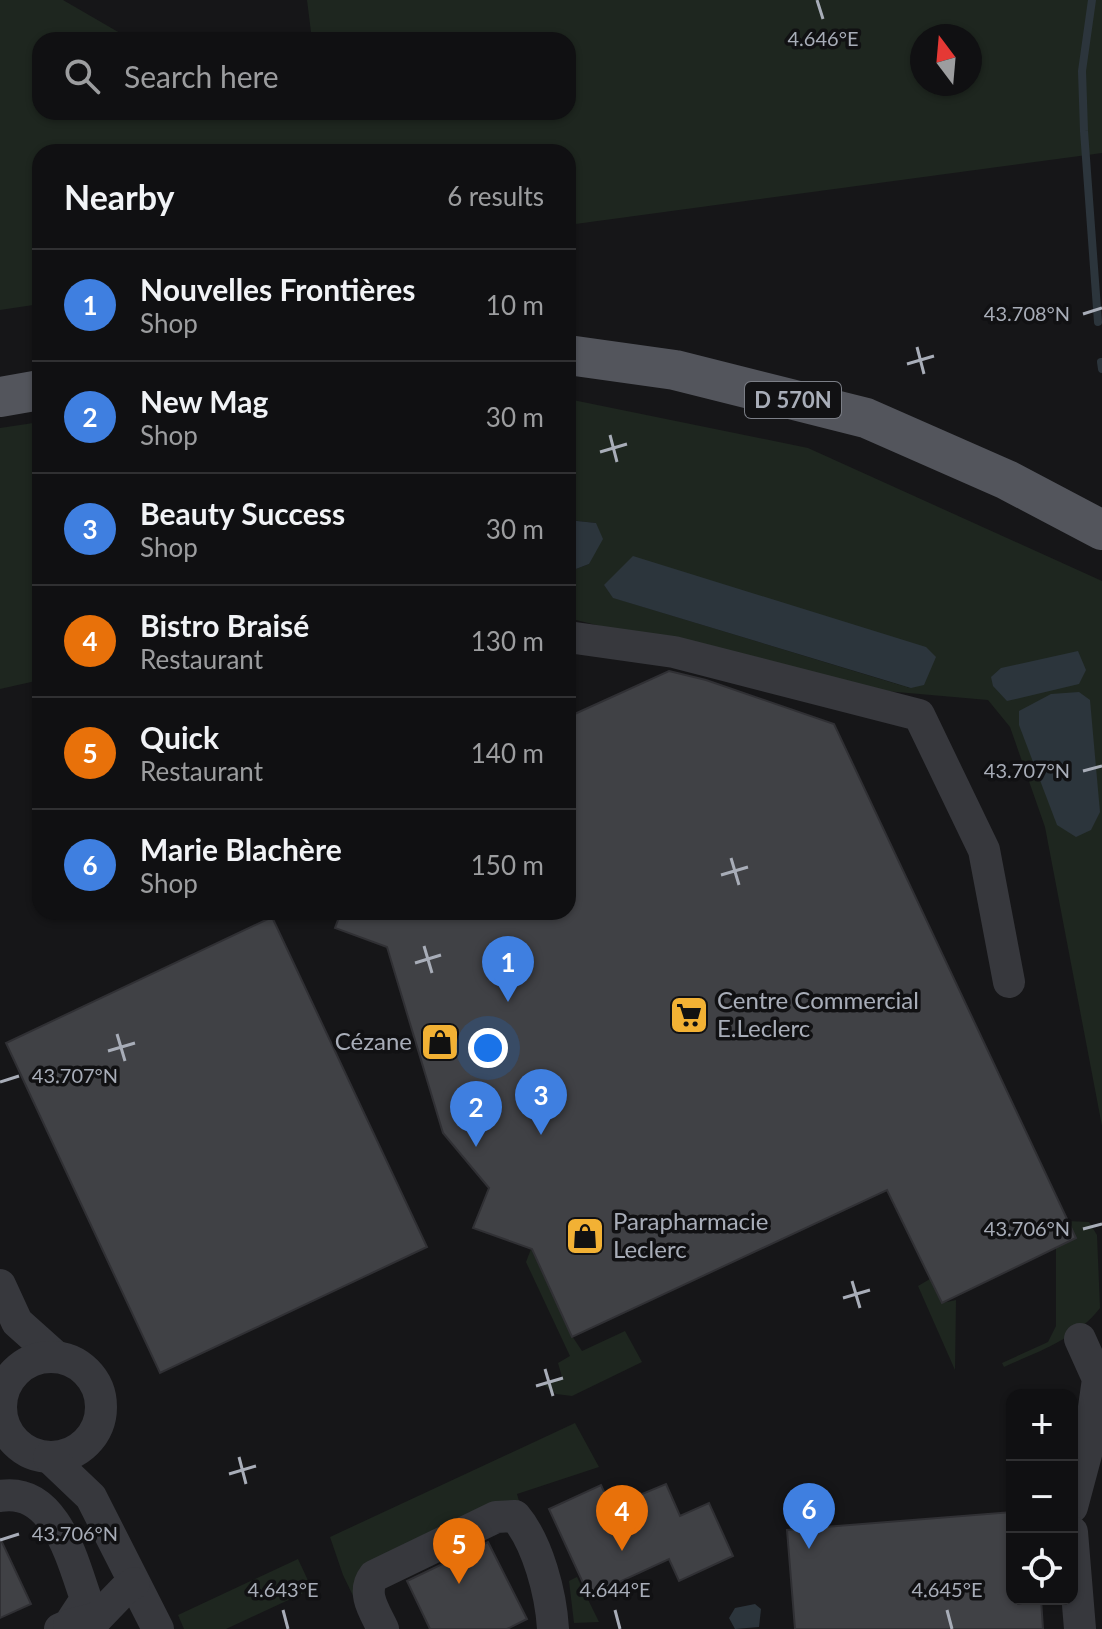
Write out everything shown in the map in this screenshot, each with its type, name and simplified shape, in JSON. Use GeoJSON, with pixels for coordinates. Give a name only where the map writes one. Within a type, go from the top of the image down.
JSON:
{"type":"FeatureCollection","features":[{"type":"Feature","properties":{"kind":"main road","name":"D 570N"},"geometry":{"type":"LineString","coordinates":[[576,356],[675,370],[866,418],[1007,480],[1102,530]]}},
{"type":"Feature","properties":{"kind":"main road"},"geometry":{"type":"LineString","coordinates":[[0,397],[32,391]]}},
{"type":"Feature","properties":{"kind":"street"},"geometry":{"type":"LineString","coordinates":[[576,638],[674,652],[919,715],[984,850],[1009,982]]}},
{"type":"Feature","properties":{"kind":"street"},"geometry":{"type":"LineString","coordinates":[[0,1285],[17,1322],[55,1356]]}},
{"type":"Feature","properties":{"kind":"street"},"geometry":{"type":"LineString","coordinates":[[17,1322],[2,1419],[9,1434],[10,1449],[49,1457],[67,1455],[94,1434]]}},
{"type":"Feature","properties":{"kind":"street"},"geometry":{"type":"LineString","coordinates":[[1078,1484],[1089,1443],[1098,1379],[1080,1339]]}},
{"type":"Feature","properties":{"kind":"street"},"geometry":{"type":"LineString","coordinates":[[4,1394],[24,1364],[39,1358],[55,1356],[72,1360],[86,1370],[97,1384],[102,1401],[101,1418],[94,1434],[91,1497]]}},
{"type":"Feature","properties":{"kind":"street"},"geometry":{"type":"LineString","coordinates":[[49,1457],[91,1497],[136,1594],[158,1629]]}},
{"type":"Feature","properties":{"kind":"street"},"geometry":{"type":"LineString","coordinates":[[0,1496],[8,1494],[34,1499],[56,1524],[86,1599],[64,1627]]}},
{"type":"Feature","properties":{"kind":"street"},"geometry":{"type":"LineString","coordinates":[[383,1629],[369,1595],[368,1588],[374,1576],[506,1515],[515,1516],[529,1539],[552,1603],[553,1629]]}},
{"type":"Feature","properties":{"kind":"street"},"geometry":{"type":"LineString","coordinates":[[1072,1533],[1080,1629]]}},
{"type":"Feature","properties":{"kind":"street"},"geometry":{"type":"LineString","coordinates":[[80,1581],[136,1594]]}},
{"type":"Feature","properties":{"kind":"street"},"geometry":{"type":"LineString","coordinates":[[64,1627],[97,1618],[124,1590],[136,1594]]}},
{"type":"Feature","properties":{"kind":"shaded area"},"geometry":{"type":"Polygon","coordinates":[[[0,0],[63,0],[118,32],[32,32],[32,120],[576,120],[576,32],[311,32],[307,0],[1102,0],[1102,153],[576,224],[576,144],[32,144],[32,305],[0,310],[0,0]]]}},
{"type":"Feature","properties":{"kind":"shaded area"},"geometry":{"type":"Polygon","coordinates":[[[576,401],[808,448],[1102,581],[1102,1126],[1045,827],[1010,727],[988,700],[851,688],[576,620],[576,569],[589,564],[596,523],[576,521],[576,401]],[[604,585],[614,598],[910,688],[604,585]]]}},
{"type":"Feature","properties":{"kind":"shaded area"},"geometry":{"type":"Polygon","coordinates":[[[32,423],[32,682],[0,689],[0,428],[32,423]]]}},
{"type":"Feature","properties":{"kind":"shaded area"},"geometry":{"type":"Polygon","coordinates":[[[576,521],[596,523],[603,539],[589,564],[576,569],[576,521]]]}},
{"type":"Feature","properties":{"kind":"shaded area"},"geometry":{"type":"Polygon","coordinates":[[[633,556],[926,647],[936,657],[924,685],[911,688],[613,598],[604,585],[633,556]]]}},
{"type":"Feature","properties":{"kind":"shaded area"},"geometry":{"type":"Polygon","coordinates":[[[1078,651],[1086,670],[1079,684],[1007,701],[993,686],[991,677],[1001,668],[1078,651]]]}},
{"type":"Feature","properties":{"kind":"shaded area"},"geometry":{"type":"Polygon","coordinates":[[[1079,692],[1090,700],[1100,812],[1091,830],[1076,837],[1057,825],[1019,725],[1019,711],[1051,694],[1079,692]]]}},
{"type":"Feature","properties":{"kind":"shaded area"},"geometry":{"type":"Polygon","coordinates":[[[1068,1221],[1089,1222],[1097,1235],[1100,1308],[1068,1336],[1004,1367],[1002,1363],[1048,1342],[1056,1326],[1056,1248],[1076,1238],[1068,1221]]]}},
{"type":"Feature","properties":{"kind":"shaded area"},"geometry":{"type":"Polygon","coordinates":[[[531,1249],[582,1351],[625,1331],[642,1362],[572,1396],[556,1394],[544,1385],[562,1377],[558,1363],[570,1356],[526,1262],[531,1249]]]}},
{"type":"Feature","properties":{"kind":"shaded area"},"geometry":{"type":"Polygon","coordinates":[[[930,1279],[942,1303],[956,1300],[955,1370],[918,1286],[930,1279]]]}},
{"type":"Feature","properties":{"kind":"shaded area"},"geometry":{"type":"Polygon","coordinates":[[[575,1423],[599,1467],[517,1494],[519,1501],[366,1574],[369,1629],[343,1575],[330,1537],[575,1423]]]}},
{"type":"Feature","properties":{"kind":"shaded area"},"geometry":{"type":"Polygon","coordinates":[[[298,1559],[312,1589],[226,1629],[184,1629],[178,1615],[298,1559]]]}},
{"type":"Feature","properties":{"kind":"shaded area"},"geometry":{"type":"Polygon","coordinates":[[[577,1577],[599,1622],[574,1623],[569,1581],[577,1577]]]}},
{"type":"Feature","properties":{"kind":"shaded area"},"geometry":{"type":"Polygon","coordinates":[[[755,1604],[761,1609],[759,1627],[735,1629],[729,1618],[735,1608],[755,1604]]]}},
{"type":"Feature","properties":{"kind":"building","name":"Centre Commercial E.Leclerc"},"geometry":{"type":"Polygon","coordinates":[[[669,671],[706,680],[834,724],[1076,1238],[942,1303],[887,1190],[572,1337],[532,1249],[473,1228],[489,1188],[443,1133],[387,947],[335,928],[338,920],[576,920],[576,713],[669,671]]]}},
{"type":"Feature","properties":{"kind":"building"},"geometry":{"type":"Polygon","coordinates":[[[266,920],[273,920],[427,1247],[160,1373],[6,1043],[266,920]]]}},
{"type":"Feature","properties":{"kind":"building"},"geometry":{"type":"Polygon","coordinates":[[[666,1484],[680,1516],[709,1503],[733,1556],[679,1581],[669,1559],[589,1596],[549,1509],[601,1485],[611,1507],[666,1484]]]}},
{"type":"Feature","properties":{"kind":"building"},"geometry":{"type":"Polygon","coordinates":[[[1006,1512],[1006,1605],[1041,1605],[1043,1629],[795,1629],[787,1530],[1006,1512]]]}},
{"type":"Feature","properties":{"kind":"building"},"geometry":{"type":"Polygon","coordinates":[[[0,1538],[31,1604],[0,1618],[0,1538]]]}},
{"type":"Feature","properties":{"kind":"building"},"geometry":{"type":"Polygon","coordinates":[[[488,1542],[527,1619],[507,1629],[430,1629],[407,1581],[488,1542]]]}},
{"type":"Feature","properties":{"kind":"waterway"},"geometry":{"type":"LineString","coordinates":[[1092,0],[1082,71],[1098,322]]}},
{"type":"Feature","properties":{"kind":"waterway"},"geometry":{"type":"LineString","coordinates":[[1101,362],[1102,369]]}},
{"type":"Feature","properties":{"kind":"place","name":"Nouvelles Frontières"},"geometry":{"type":"Point","coordinates":[508,1002]}},
{"type":"Feature","properties":{"kind":"place","name":"Centre Commercial E.Leclerc"},"geometry":{"type":"Point","coordinates":[689,1015]}},
{"type":"Feature","properties":{"kind":"place","name":"Cézane"},"geometry":{"type":"Point","coordinates":[440,1042]}},
{"type":"Feature","properties":{"kind":"place","name":"Beauty Success"},"geometry":{"type":"Point","coordinates":[541,1135]}},
{"type":"Feature","properties":{"kind":"place","name":"New Mag"},"geometry":{"type":"Point","coordinates":[476,1147]}},
{"type":"Feature","properties":{"kind":"place","name":"Parapharmacie Leclerc"},"geometry":{"type":"Point","coordinates":[585,1236]}},
{"type":"Feature","properties":{"kind":"place","name":"Marie Blachère"},"geometry":{"type":"Point","coordinates":[809,1549]}},
{"type":"Feature","properties":{"kind":"place","name":"Bistro Braisé"},"geometry":{"type":"Point","coordinates":[622,1551]}},
{"type":"Feature","properties":{"kind":"place","name":"Quick"},"geometry":{"type":"Point","coordinates":[459,1584]}}]}
